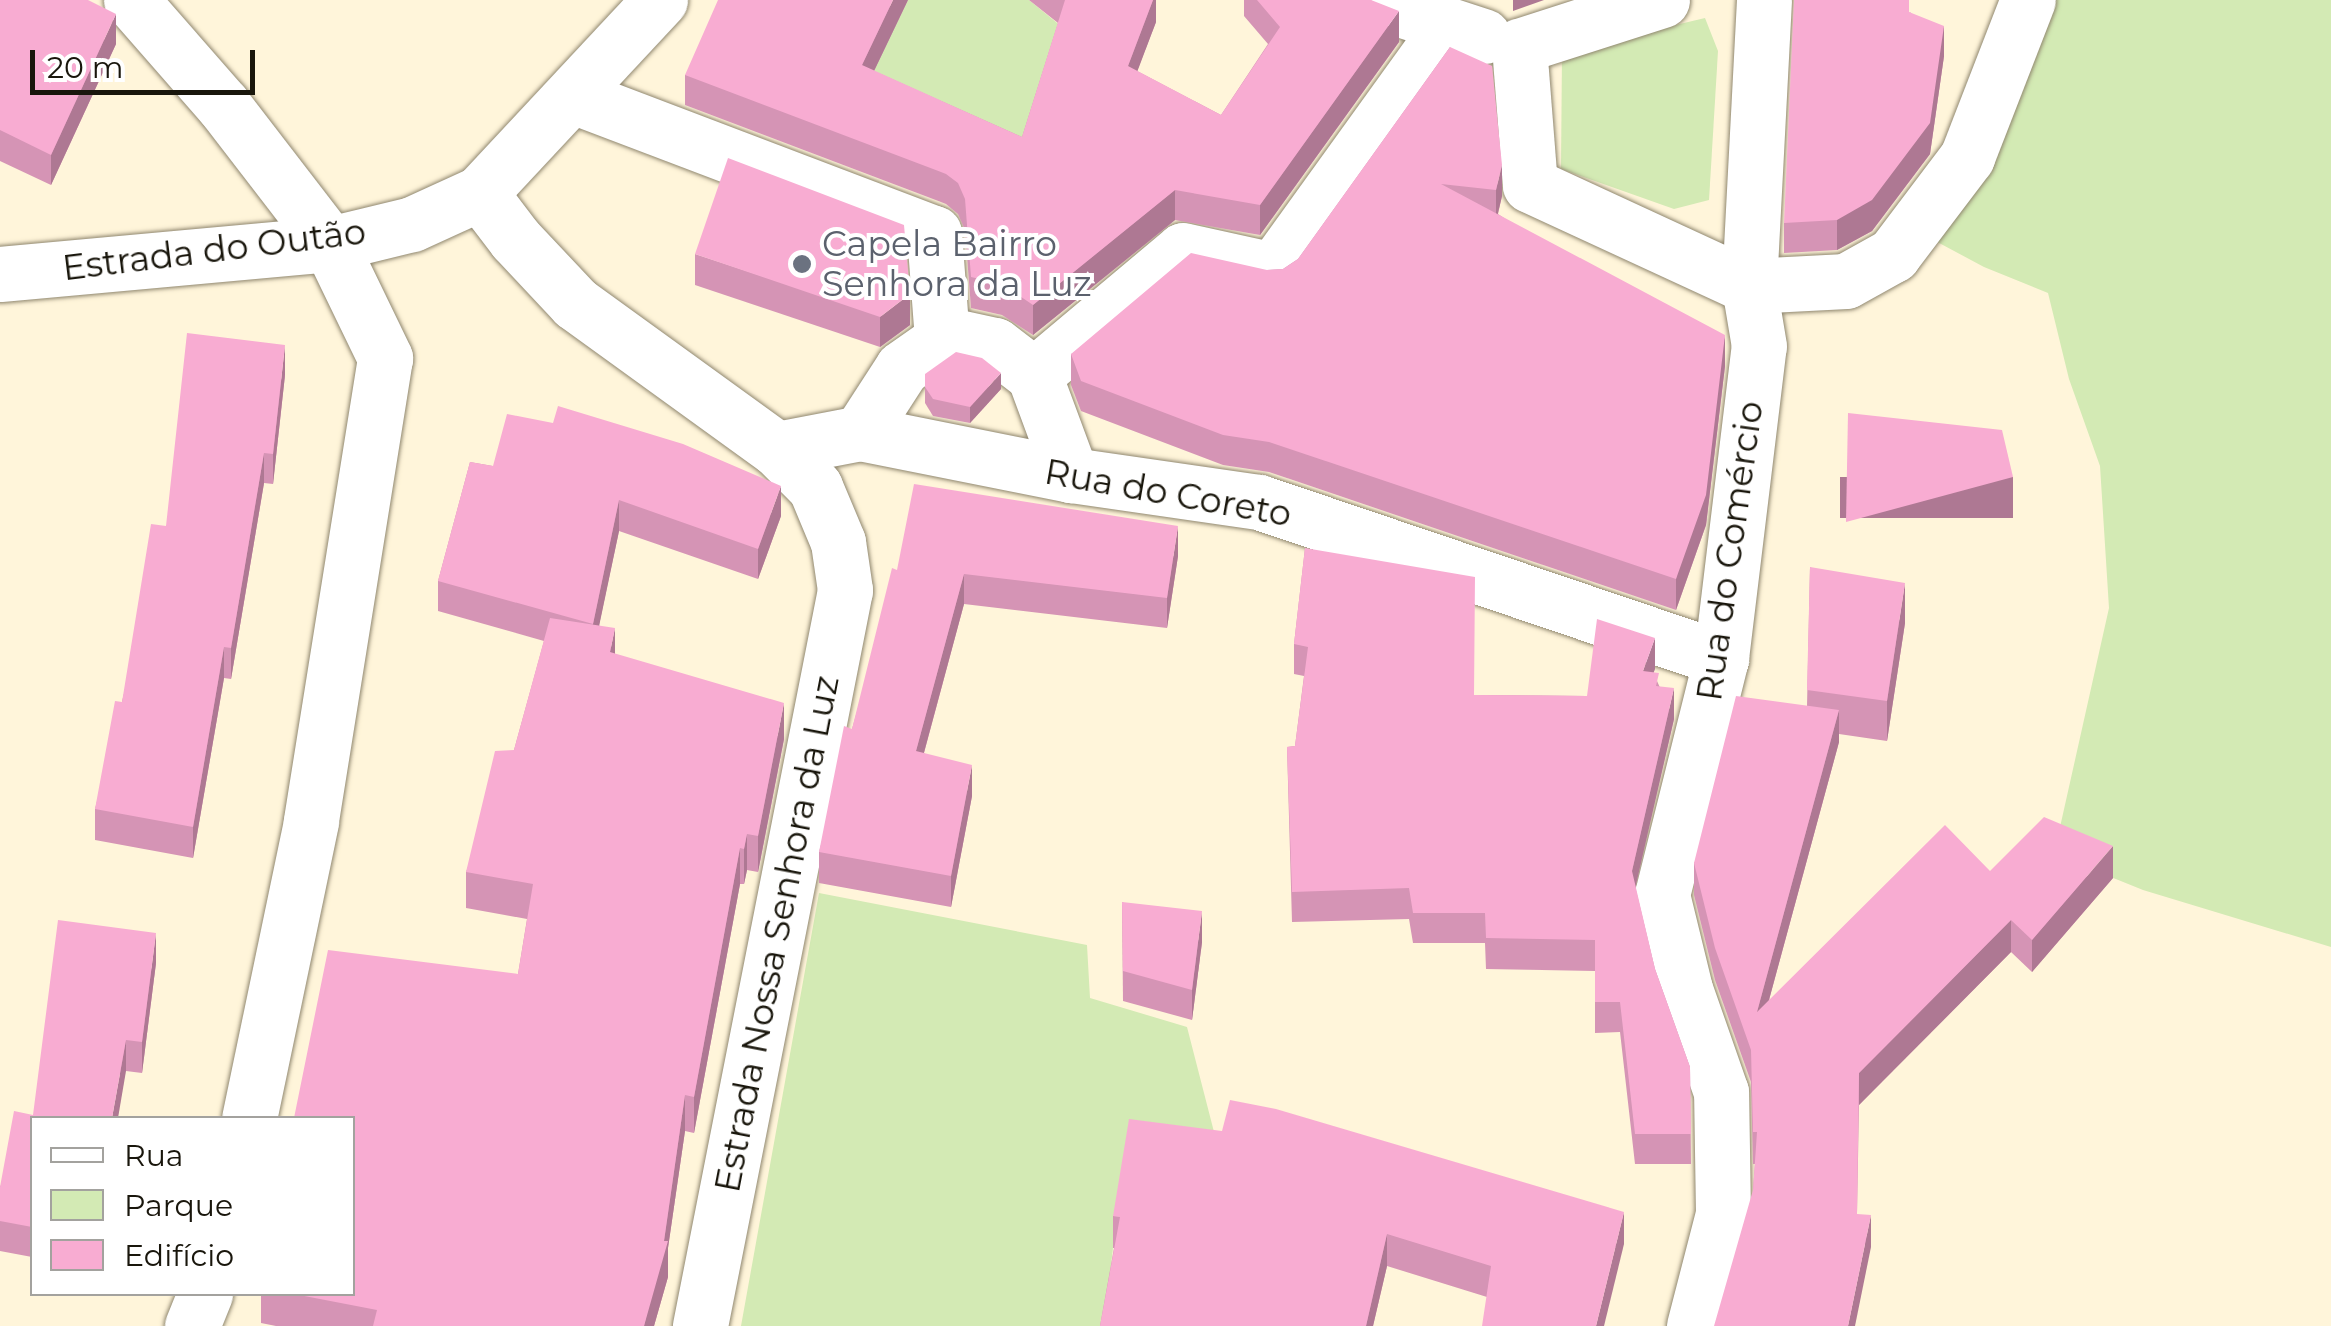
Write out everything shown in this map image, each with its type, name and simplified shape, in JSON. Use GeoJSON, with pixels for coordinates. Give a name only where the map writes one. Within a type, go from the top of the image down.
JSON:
{"type":"FeatureCollection","features":[{"type":"Feature","properties":{"kind":"street"},"geometry":{"type":"LineString","coordinates":[[131,0],[223,104],[330,244],[385,358],[311,822],[249,1116]]}},
{"type":"Feature","properties":{"kind":"street"},"geometry":{"type":"LineString","coordinates":[[480,192],[660,0]]}},
{"type":"Feature","properties":{"kind":"street"},"geometry":{"type":"LineString","coordinates":[[1372,0],[1448,27],[1519,46],[1662,0]]}},
{"type":"Feature","properties":{"kind":"street","name":"Rua do Comércio"},"geometry":{"type":"LineString","coordinates":[[1694,1326],[1723,1214],[1722,1092],[1685,989],[1662,895],[1721,658],[1759,346],[1749,286],[1764,0]]}},
{"type":"Feature","properties":{"kind":"street"},"geometry":{"type":"LineString","coordinates":[[1519,46],[1530,185],[1749,286],[1846,281],[1893,256],[1967,157],[2028,0]]}},
{"type":"Feature","properties":{"kind":"street"},"geometry":{"type":"LineString","coordinates":[[1034,375],[1183,250],[1274,270],[1448,27]]}},
{"type":"Feature","properties":{"kind":"street"},"geometry":{"type":"LineString","coordinates":[[572,96],[934,232],[942,340]]}},
{"type":"Feature","properties":{"kind":"street","name":"Estrada do Outão"},"geometry":{"type":"LineString","coordinates":[[0,274],[330,244],[412,224],[480,192]]}},
{"type":"Feature","properties":{"kind":"street","name":"Estrada Nossa Senhora da Luz"},"geometry":{"type":"LineString","coordinates":[[480,192],[515,239],[575,303],[777,449],[815,487],[838,542],[845,590],[700,1326]]}},
{"type":"Feature","properties":{"kind":"street"},"geometry":{"type":"LineString","coordinates":[[860,433],[902,368],[949,335],[995,346],[1034,375],[1071,476]]}},
{"type":"Feature","properties":{"kind":"street","name":"Rua do Coreto"},"geometry":{"type":"LineString","coordinates":[[777,449],[860,433],[1071,476],[1259,502],[1721,658]]}},
{"type":"Feature","properties":{"kind":"street"},"geometry":{"type":"LineString","coordinates":[[192,1326],[204,1296]]}},
{"type":"Feature","properties":{"kind":"green space"},"geometry":{"type":"Polygon","coordinates":[[[908,0],[1029,0],[1095,54],[1023,165],[810,74],[886,44],[908,0]]]}},
{"type":"Feature","properties":{"kind":"green space"},"geometry":{"type":"Polygon","coordinates":[[[2028,0],[2331,0],[2331,947],[2143,890],[2054,854],[2109,608],[2100,466],[2069,379],[2048,293],[1984,267],[1913,229],[2028,0]]]}},
{"type":"Feature","properties":{"kind":"green space"},"geometry":{"type":"Polygon","coordinates":[[[1705,18],[1718,51],[1709,200],[1674,209],[1561,169],[1562,52],[1705,18]]]}},
{"type":"Feature","properties":{"kind":"green space"},"geometry":{"type":"Polygon","coordinates":[[[819,893],[1087,945],[1090,998],[1187,1027],[1222,1163],[1113,1248],[1104,1326],[741,1326],[819,893]]]}},
{"type":"Feature","properties":{"kind":"building"},"geometry":{"type":"Polygon","coordinates":[[[0,0],[88,0],[116,14],[51,155],[0,130],[0,0]]]}},
{"type":"Feature","properties":{"kind":"building"},"geometry":{"type":"Polygon","coordinates":[[[718,0],[893,0],[862,65],[1022,137],[1065,0],[1153,0],[1128,66],[1221,115],[1280,27],[1257,0],[1371,0],[1399,11],[1260,205],[1175,190],[1033,305],[1002,284],[971,277],[965,199],[958,183],[946,174],[685,75],[718,0]]]}},
{"type":"Feature","properties":{"kind":"building"},"geometry":{"type":"Polygon","coordinates":[[[1794,0],[1909,0],[1909,12],[1944,26],[1930,123],[1872,200],[1837,220],[1784,223],[1794,0]]]}},
{"type":"Feature","properties":{"kind":"building"},"geometry":{"type":"Polygon","coordinates":[[[1450,47],[1492,66],[1502,165],[1496,190],[1441,184],[1725,335],[1706,495],[1676,579],[1269,442],[1223,435],[1081,381],[1071,354],[1191,253],[1267,270],[1283,269],[1298,259],[1450,47]]]}},
{"type":"Feature","properties":{"kind":"building","name":"Capela Bairro Senhora da Luz"},"geometry":{"type":"Polygon","coordinates":[[[728,158],[904,225],[910,294],[880,317],[695,254],[728,158]]]}},
{"type":"Feature","properties":{"kind":"building"},"geometry":{"type":"Polygon","coordinates":[[[187,333],[285,345],[273,454],[264,453],[231,648],[224,647],[193,827],[95,809],[115,701],[122,702],[151,524],[166,526],[187,333]]]}},
{"type":"Feature","properties":{"kind":"building"},"geometry":{"type":"Polygon","coordinates":[[[956,352],[982,358],[1001,373],[970,407],[933,399],[925,387],[925,374],[956,352]]]}},
{"type":"Feature","properties":{"kind":"building"},"geometry":{"type":"Polygon","coordinates":[[[558,406],[683,444],[781,486],[758,549],[619,500],[593,624],[438,581],[470,462],[493,466],[507,414],[553,423],[558,406]]]}},
{"type":"Feature","properties":{"kind":"building"},"geometry":{"type":"Polygon","coordinates":[[[1848,413],[2002,430],[2013,477],[1846,522],[1848,413]]]}},
{"type":"Feature","properties":{"kind":"building"},"geometry":{"type":"Polygon","coordinates":[[[914,484],[1178,526],[1167,598],[964,574],[916,751],[972,765],[951,876],[819,852],[844,726],[852,729],[892,568],[897,570],[914,484]]]}},
{"type":"Feature","properties":{"kind":"building"},"geometry":{"type":"Polygon","coordinates":[[[1305,548],[1475,577],[1474,695],[1587,696],[1597,619],[1655,638],[1643,671],[1659,673],[1656,686],[1674,688],[1632,871],[1655,969],[1690,1067],[1691,1134],[1635,1134],[1620,1002],[1595,1002],[1595,940],[1486,938],[1485,913],[1413,913],[1409,888],[1292,892],[1287,747],[1295,746],[1308,647],[1294,644],[1305,548]]]}},
{"type":"Feature","properties":{"kind":"building"},"geometry":{"type":"Polygon","coordinates":[[[1810,567],[1905,583],[1887,701],[1807,690],[1810,567]]]}},
{"type":"Feature","properties":{"kind":"building"},"geometry":{"type":"Polygon","coordinates":[[[550,618],[615,628],[610,652],[784,703],[758,836],[747,834],[744,849],[740,848],[694,1097],[685,1095],[664,1241],[668,1241],[644,1326],[373,1326],[377,1310],[304,1296],[355,1296],[355,1116],[294,1116],[328,950],[518,974],[533,884],[466,872],[495,751],[514,750],[550,618]]]}},
{"type":"Feature","properties":{"kind":"building"},"geometry":{"type":"Polygon","coordinates":[[[1736,696],[1839,710],[1757,1012],[1945,825],[1990,871],[2044,817],[2113,846],[2032,940],[2011,920],[1859,1073],[1857,1214],[1871,1215],[1848,1326],[1714,1326],[1753,1190],[1757,1132],[1753,1132],[1751,1050],[1715,948],[1694,863],[1736,696]]]}},
{"type":"Feature","properties":{"kind":"building"},"geometry":{"type":"Polygon","coordinates":[[[1122,902],[1202,911],[1192,990],[1123,971],[1122,902]]]}},
{"type":"Feature","properties":{"kind":"building"},"geometry":{"type":"Polygon","coordinates":[[[58,920],[156,933],[142,1042],[126,1040],[112,1116],[30,1116],[30,1227],[0,1221],[0,1187],[14,1111],[33,1115],[58,920]]]}},
{"type":"Feature","properties":{"kind":"building"},"geometry":{"type":"Polygon","coordinates":[[[1230,1100],[1276,1109],[1624,1212],[1596,1326],[1482,1326],[1491,1266],[1387,1234],[1366,1326],[1100,1326],[1120,1217],[1113,1216],[1129,1119],[1222,1131],[1230,1100]]]}},
{"type":"Feature","properties":{"kind":"place","name":"Capela Bairro Senhora da Luz"},"geometry":{"type":"Point","coordinates":[802,264]}}]}
